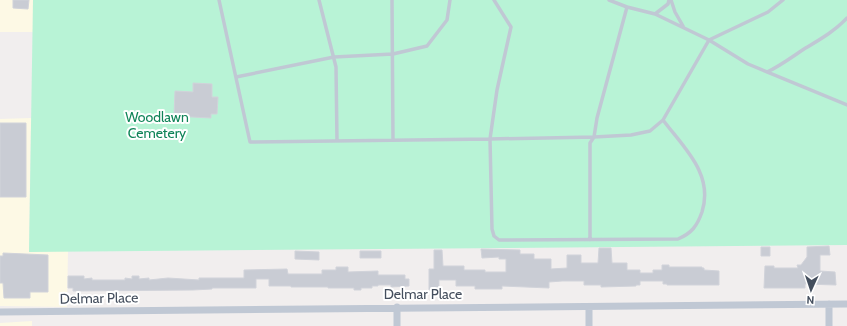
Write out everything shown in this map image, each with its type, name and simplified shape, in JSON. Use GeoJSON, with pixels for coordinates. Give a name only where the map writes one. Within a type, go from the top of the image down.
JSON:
{"type":"FeatureCollection","features":[{"type":"Feature","properties":{"kind":"street"},"geometry":{"type":"LineString","coordinates":[[829,304],[829,326]]}},
{"type":"Feature","properties":{"kind":"street","name":"Delmar Place"},"geometry":{"type":"LineString","coordinates":[[0,312],[847,304]]}},
{"type":"Feature","properties":{"kind":"street"},"geometry":{"type":"LineString","coordinates":[[589,307],[589,326]]}},
{"type":"Feature","properties":{"kind":"street"},"geometry":{"type":"LineString","coordinates":[[397,308],[397,326]]}},
{"type":"Feature","properties":{"kind":"lane"},"geometry":{"type":"LineString","coordinates":[[219,0],[250,142],[594,137],[631,135],[650,131],[663,120],[709,40],[768,12],[783,0]]}},
{"type":"Feature","properties":{"kind":"lane"},"geometry":{"type":"LineString","coordinates":[[319,0],[336,67],[337,141]]}},
{"type":"Feature","properties":{"kind":"lane"},"geometry":{"type":"LineString","coordinates":[[392,0],[394,140]]}},
{"type":"Feature","properties":{"kind":"lane"},"geometry":{"type":"LineString","coordinates":[[236,77],[334,57],[393,54],[428,46],[447,20],[450,0]]}},
{"type":"Feature","properties":{"kind":"lane"},"geometry":{"type":"LineString","coordinates":[[494,0],[511,27],[497,90],[490,139],[492,229],[494,236],[499,240],[678,239],[687,235],[695,228],[705,202],[704,182],[697,165],[663,120]]}},
{"type":"Feature","properties":{"kind":"lane"},"geometry":{"type":"LineString","coordinates":[[609,0],[627,7],[655,14],[709,40],[748,64],[847,105]]}},
{"type":"Feature","properties":{"kind":"lane"},"geometry":{"type":"LineString","coordinates":[[655,14],[668,4],[670,0]]}},
{"type":"Feature","properties":{"kind":"lane"},"geometry":{"type":"LineString","coordinates":[[670,0],[683,27]]}},
{"type":"Feature","properties":{"kind":"lane"},"geometry":{"type":"LineString","coordinates":[[590,240],[590,143],[594,137],[597,118],[627,7]]}},
{"type":"Feature","properties":{"kind":"lane"},"geometry":{"type":"LineString","coordinates":[[767,72],[824,37],[847,18]]}},
{"type":"Feature","properties":{"kind":"shaded area"},"geometry":{"type":"Polygon","coordinates":[[[0,0],[33,0],[33,32],[0,32],[0,0]]]}},
{"type":"Feature","properties":{"kind":"shaded area"},"geometry":{"type":"Polygon","coordinates":[[[31,118],[29,251],[68,251],[67,307],[0,306],[0,119],[31,118]]]}},
{"type":"Feature","properties":{"kind":"shaded area"},"geometry":{"type":"Polygon","coordinates":[[[32,321],[32,326],[0,326],[0,323],[32,321]]]}},
{"type":"Feature","properties":{"kind":"green space","name":"Woodlawn Cemetery"},"geometry":{"type":"Polygon","coordinates":[[[33,0],[847,0],[847,245],[29,252],[33,0]]]}},
{"type":"Feature","properties":{"kind":"building"},"geometry":{"type":"Polygon","coordinates":[[[13,0],[29,0],[28,9],[13,8],[13,0]]]}},
{"type":"Feature","properties":{"kind":"building"},"geometry":{"type":"Polygon","coordinates":[[[193,83],[212,84],[212,97],[218,97],[217,114],[211,114],[211,118],[174,116],[175,91],[193,92],[193,83]]]}},
{"type":"Feature","properties":{"kind":"building"},"geometry":{"type":"Polygon","coordinates":[[[0,123],[26,123],[26,197],[0,197],[0,123]]]}},
{"type":"Feature","properties":{"kind":"building"},"geometry":{"type":"Polygon","coordinates":[[[829,246],[830,255],[820,255],[820,271],[835,272],[836,285],[805,284],[805,288],[764,288],[765,266],[774,266],[774,268],[798,268],[797,265],[801,265],[807,257],[807,247],[829,246]]]}},
{"type":"Feature","properties":{"kind":"building"},"geometry":{"type":"Polygon","coordinates":[[[761,247],[770,247],[770,256],[761,256],[761,247]]]}},
{"type":"Feature","properties":{"kind":"building"},"geometry":{"type":"Polygon","coordinates":[[[599,248],[611,248],[612,263],[627,263],[627,270],[640,270],[640,273],[653,273],[653,270],[662,270],[662,265],[669,265],[669,267],[702,267],[704,270],[719,271],[719,285],[667,285],[663,284],[663,281],[640,281],[640,285],[636,286],[601,287],[601,285],[584,285],[584,281],[562,281],[549,282],[549,288],[502,286],[502,289],[475,289],[475,286],[456,286],[456,280],[439,280],[439,289],[429,290],[429,269],[434,269],[434,250],[442,250],[443,266],[464,266],[464,270],[485,270],[485,272],[506,272],[506,259],[499,259],[499,257],[482,258],[481,249],[520,250],[520,254],[534,254],[534,259],[551,259],[551,269],[567,268],[567,255],[581,255],[581,263],[598,263],[599,248]]]}},
{"type":"Feature","properties":{"kind":"building"},"geometry":{"type":"Polygon","coordinates":[[[295,251],[319,252],[319,260],[295,259],[295,251]]]}},
{"type":"Feature","properties":{"kind":"building"},"geometry":{"type":"Polygon","coordinates":[[[360,251],[381,251],[381,258],[360,258],[360,251]]]}},
{"type":"Feature","properties":{"kind":"building"},"geometry":{"type":"Polygon","coordinates":[[[3,253],[48,255],[48,292],[30,292],[30,298],[4,298],[3,283],[0,283],[0,256],[3,256],[3,253]]]}},
{"type":"Feature","properties":{"kind":"building"},"geometry":{"type":"Polygon","coordinates":[[[336,267],[348,267],[348,272],[378,271],[378,275],[405,275],[405,279],[409,279],[409,286],[391,287],[391,285],[378,285],[372,286],[372,288],[361,288],[361,290],[354,290],[354,288],[269,286],[269,279],[256,279],[256,288],[73,291],[73,288],[68,288],[68,276],[84,276],[84,279],[92,278],[92,280],[125,280],[125,278],[132,279],[132,276],[139,276],[139,279],[149,278],[149,280],[168,278],[199,280],[199,278],[244,278],[244,270],[287,269],[288,274],[322,274],[322,270],[336,270],[336,267]]]}}]}
